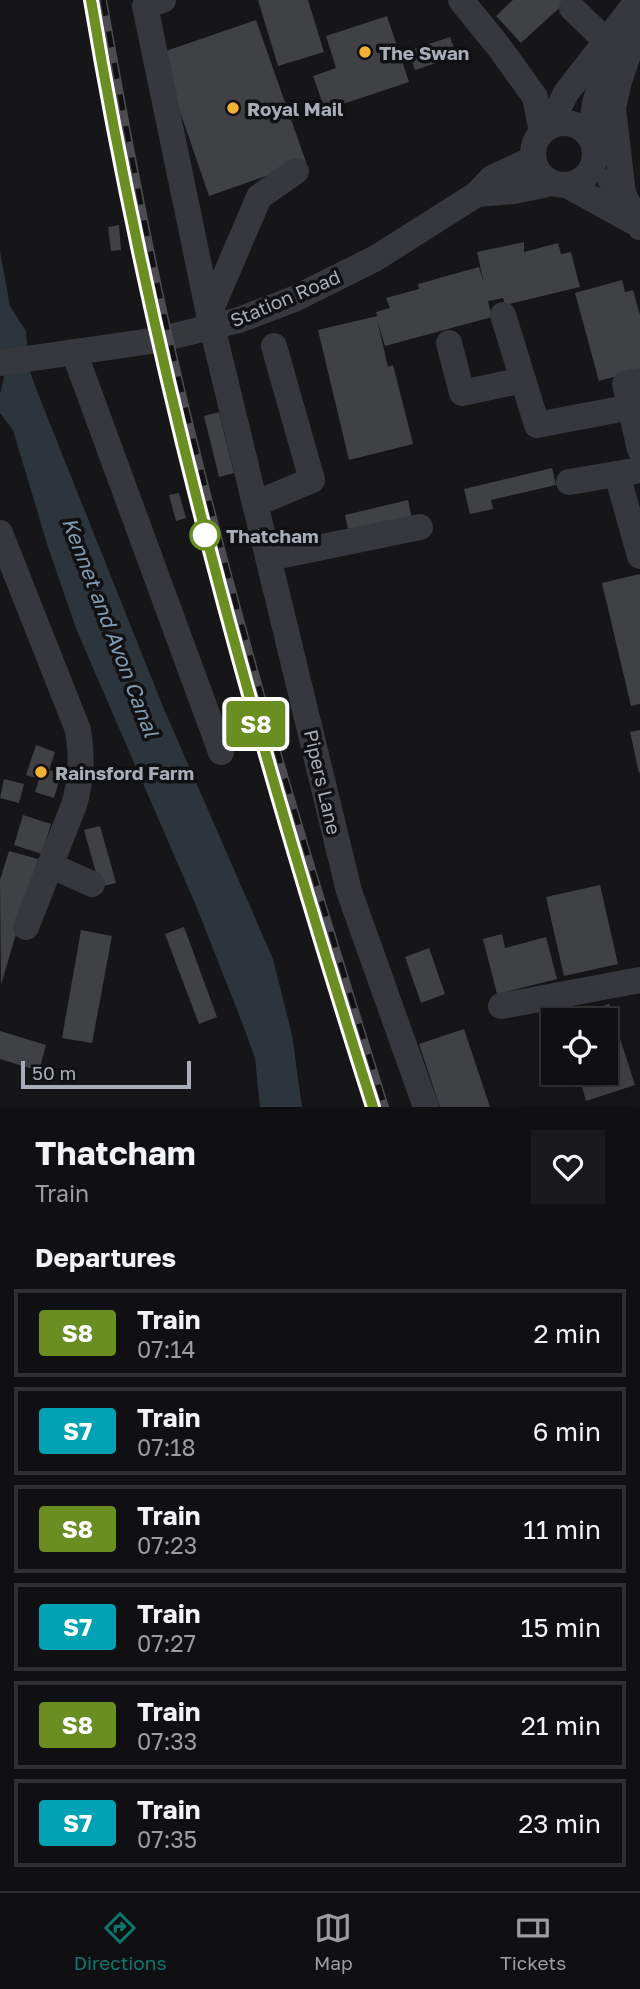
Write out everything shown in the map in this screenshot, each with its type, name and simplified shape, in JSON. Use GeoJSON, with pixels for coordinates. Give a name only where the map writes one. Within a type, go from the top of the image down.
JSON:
{"type":"FeatureCollection","features":[{"type":"Feature","properties":{"kind":"street","name":"Pipers Lane"},"geometry":{"type":"LineString","coordinates":[[163,0],[145,6],[211,321],[349,891],[426,1107]]}},
{"type":"Feature","properties":{"kind":"street"},"geometry":{"type":"LineString","coordinates":[[461,0],[499,47],[534,97],[540,139],[540,174],[638,225]]}},
{"type":"Feature","properties":{"kind":"street"},"geometry":{"type":"LineString","coordinates":[[540,139],[566,93],[638,0]]}},
{"type":"Feature","properties":{"kind":"street"},"geometry":{"type":"LineString","coordinates":[[572,8],[607,42]]}},
{"type":"Feature","properties":{"kind":"street"},"geometry":{"type":"LineString","coordinates":[[638,225],[622,194],[593,150],[594,103],[605,73],[639,26]]}},
{"type":"Feature","properties":{"kind":"street"},"geometry":{"type":"LineString","coordinates":[[622,194],[613,108],[619,81],[639,26]]}},
{"type":"Feature","properties":{"kind":"street"},"geometry":{"type":"LineString","coordinates":[[519,116],[540,139]]}},
{"type":"Feature","properties":{"kind":"street","name":"Station Road"},"geometry":{"type":"LineString","coordinates":[[0,363],[158,340],[211,321],[273,308],[376,258],[477,194],[492,178],[505,171],[540,139],[568,123],[585,131],[593,150],[585,178],[514,191],[477,194]]}},
{"type":"Feature","properties":{"kind":"street"},"geometry":{"type":"LineString","coordinates":[[211,321],[259,197],[296,171]]}},
{"type":"Feature","properties":{"kind":"street"},"geometry":{"type":"LineString","coordinates":[[503,315],[537,425],[632,391],[640,449]]}},
{"type":"Feature","properties":{"kind":"street"},"geometry":{"type":"LineString","coordinates":[[449,343],[462,393],[523,380]]}},
{"type":"Feature","properties":{"kind":"street"},"geometry":{"type":"LineString","coordinates":[[256,504],[312,480],[274,346]]}},
{"type":"Feature","properties":{"kind":"street"},"geometry":{"type":"LineString","coordinates":[[66,353],[221,752]]}},
{"type":"Feature","properties":{"kind":"street"},"geometry":{"type":"LineString","coordinates":[[569,482],[628,472],[640,556]]}},
{"type":"Feature","properties":{"kind":"street"},"geometry":{"type":"LineString","coordinates":[[269,558],[420,527]]}},
{"type":"Feature","properties":{"kind":"street"},"geometry":{"type":"LineString","coordinates":[[0,533],[78,730],[82,753],[79,786],[26,927]]}},
{"type":"Feature","properties":{"kind":"street"},"geometry":{"type":"LineString","coordinates":[[50,866],[92,884]]}},
{"type":"Feature","properties":{"kind":"street"},"geometry":{"type":"LineString","coordinates":[[501,1006],[640,981]]}},
{"type":"Feature","properties":{"kind":"water","name":"Kennet and Avon Canal"},"geometry":{"type":"Polygon","coordinates":[[[0,251],[10,306],[26,331],[29,369],[37,391],[164,709],[273,959],[292,1035],[302,1107],[260,1107],[255,1058],[243,1025],[197,908],[77,631],[48,547],[13,430],[0,413],[0,394],[4,378],[0,363],[0,251]]]}},
{"type":"Feature","properties":{"kind":"building"},"geometry":{"type":"Polygon","coordinates":[[[258,0],[308,0],[324,52],[278,66],[258,0]]]}},
{"type":"Feature","properties":{"kind":"building"},"geometry":{"type":"Polygon","coordinates":[[[513,0],[568,0],[521,43],[496,16],[513,0]]]}},
{"type":"Feature","properties":{"kind":"building","name":"The Swan"},"geometry":{"type":"Polygon","coordinates":[[[387,16],[409,82],[325,110],[313,76],[336,68],[326,36],[387,16]]]}},
{"type":"Feature","properties":{"kind":"building","name":"Royal Mail"},"geometry":{"type":"Polygon","coordinates":[[[256,20],[306,162],[209,196],[160,53],[256,20]]]}},
{"type":"Feature","properties":{"kind":"building"},"geometry":{"type":"Polygon","coordinates":[[[450,37],[457,56],[415,70],[408,51],[450,37]]]}},
{"type":"Feature","properties":{"kind":"building"},"geometry":{"type":"Polygon","coordinates":[[[119,225],[121,250],[111,251],[108,227],[119,225]]]}},
{"type":"Feature","properties":{"kind":"building"},"geometry":{"type":"Polygon","coordinates":[[[524,242],[524,252],[558,243],[561,254],[571,252],[580,287],[505,305],[503,298],[488,301],[492,317],[385,346],[377,320],[388,367],[393,365],[413,444],[349,460],[318,330],[377,316],[376,312],[390,308],[386,298],[419,289],[418,284],[479,267],[484,283],[477,252],[524,242]]]}},
{"type":"Feature","properties":{"kind":"building"},"geometry":{"type":"Polygon","coordinates":[[[622,280],[625,292],[633,290],[640,315],[640,370],[599,381],[575,293],[622,280]]]}},
{"type":"Feature","properties":{"kind":"building"},"geometry":{"type":"Polygon","coordinates":[[[219,412],[234,473],[219,477],[204,416],[219,412]]]}},
{"type":"Feature","properties":{"kind":"building"},"geometry":{"type":"Polygon","coordinates":[[[552,468],[556,485],[491,500],[493,509],[470,514],[464,489],[552,468]]]}},
{"type":"Feature","properties":{"kind":"building"},"geometry":{"type":"Polygon","coordinates":[[[179,493],[186,518],[176,521],[169,495],[179,493]]]}},
{"type":"Feature","properties":{"kind":"building"},"geometry":{"type":"Polygon","coordinates":[[[408,500],[412,519],[349,534],[345,515],[408,500]]]}},
{"type":"Feature","properties":{"kind":"building"},"geometry":{"type":"Polygon","coordinates":[[[640,574],[640,704],[631,706],[602,583],[640,574]]]}},
{"type":"Feature","properties":{"kind":"building"},"geometry":{"type":"Polygon","coordinates":[[[640,730],[640,772],[639,773],[630,732],[640,730]]]}},
{"type":"Feature","properties":{"kind":"building","name":"Rainsford Farm"},"geometry":{"type":"Polygon","coordinates":[[[36,745],[55,752],[49,770],[61,774],[54,798],[35,792],[39,779],[26,775],[36,745]]]}},
{"type":"Feature","properties":{"kind":"building"},"geometry":{"type":"Polygon","coordinates":[[[4,779],[24,784],[19,803],[0,798],[4,779]]]}},
{"type":"Feature","properties":{"kind":"building"},"geometry":{"type":"Polygon","coordinates":[[[23,815],[51,824],[42,854],[14,845],[23,815]]]}},
{"type":"Feature","properties":{"kind":"building"},"geometry":{"type":"Polygon","coordinates":[[[100,826],[116,883],[100,887],[84,830],[100,826]]]}},
{"type":"Feature","properties":{"kind":"building"},"geometry":{"type":"Polygon","coordinates":[[[9,851],[38,859],[1,985],[0,880],[9,851]]]}},
{"type":"Feature","properties":{"kind":"building"},"geometry":{"type":"Polygon","coordinates":[[[600,885],[618,964],[564,976],[546,897],[600,885]]]}},
{"type":"Feature","properties":{"kind":"building"},"geometry":{"type":"Polygon","coordinates":[[[184,927],[217,1017],[199,1024],[165,934],[184,927]]]}},
{"type":"Feature","properties":{"kind":"building"},"geometry":{"type":"Polygon","coordinates":[[[81,930],[112,936],[92,1043],[62,1038],[81,930]]]}},
{"type":"Feature","properties":{"kind":"building"},"geometry":{"type":"Polygon","coordinates":[[[502,934],[505,948],[546,937],[557,979],[497,994],[483,939],[502,934]]]}},
{"type":"Feature","properties":{"kind":"building"},"geometry":{"type":"Polygon","coordinates":[[[429,948],[445,994],[421,1003],[405,957],[429,948]]]}},
{"type":"Feature","properties":{"kind":"building"},"geometry":{"type":"Polygon","coordinates":[[[464,1029],[490,1107],[440,1107],[419,1044],[464,1029]]]}},
{"type":"Feature","properties":{"kind":"building"},"geometry":{"type":"Polygon","coordinates":[[[0,1031],[46,1045],[39,1071],[0,1059],[0,1031]]]}},
{"type":"Feature","properties":{"kind":"building"},"geometry":{"type":"Polygon","coordinates":[[[618,1032],[635,1085],[586,1101],[581,1085],[618,1085],[618,1032]]]}},
{"type":"Feature","properties":{"kind":"railway"},"geometry":{"type":"LineString","coordinates":[[91,0],[150,302],[184,452],[276,791],[373,1107]]}},
{"type":"Feature","properties":{"kind":"railway"},"geometry":{"type":"LineString","coordinates":[[103,0],[154,267],[220,545],[327,921],[385,1107]]}},
{"type":"Feature","properties":{"kind":"train","name":"S8"},"geometry":{"type":"LineString","coordinates":[[91,0],[146,286],[196,501],[275,791],[373,1107]]}},
{"type":"Feature","properties":{"kind":"place","name":"The Swan"},"geometry":{"type":"Point","coordinates":[365,52]}},
{"type":"Feature","properties":{"kind":"place","name":"Royal Mail"},"geometry":{"type":"Point","coordinates":[233,108]}},
{"type":"Feature","properties":{"kind":"place","name":"Thatcham"},"geometry":{"type":"Point","coordinates":[205,535]}},
{"type":"Feature","properties":{"kind":"place","name":"Rainsford Farm"},"geometry":{"type":"Point","coordinates":[41,772]}}]}
